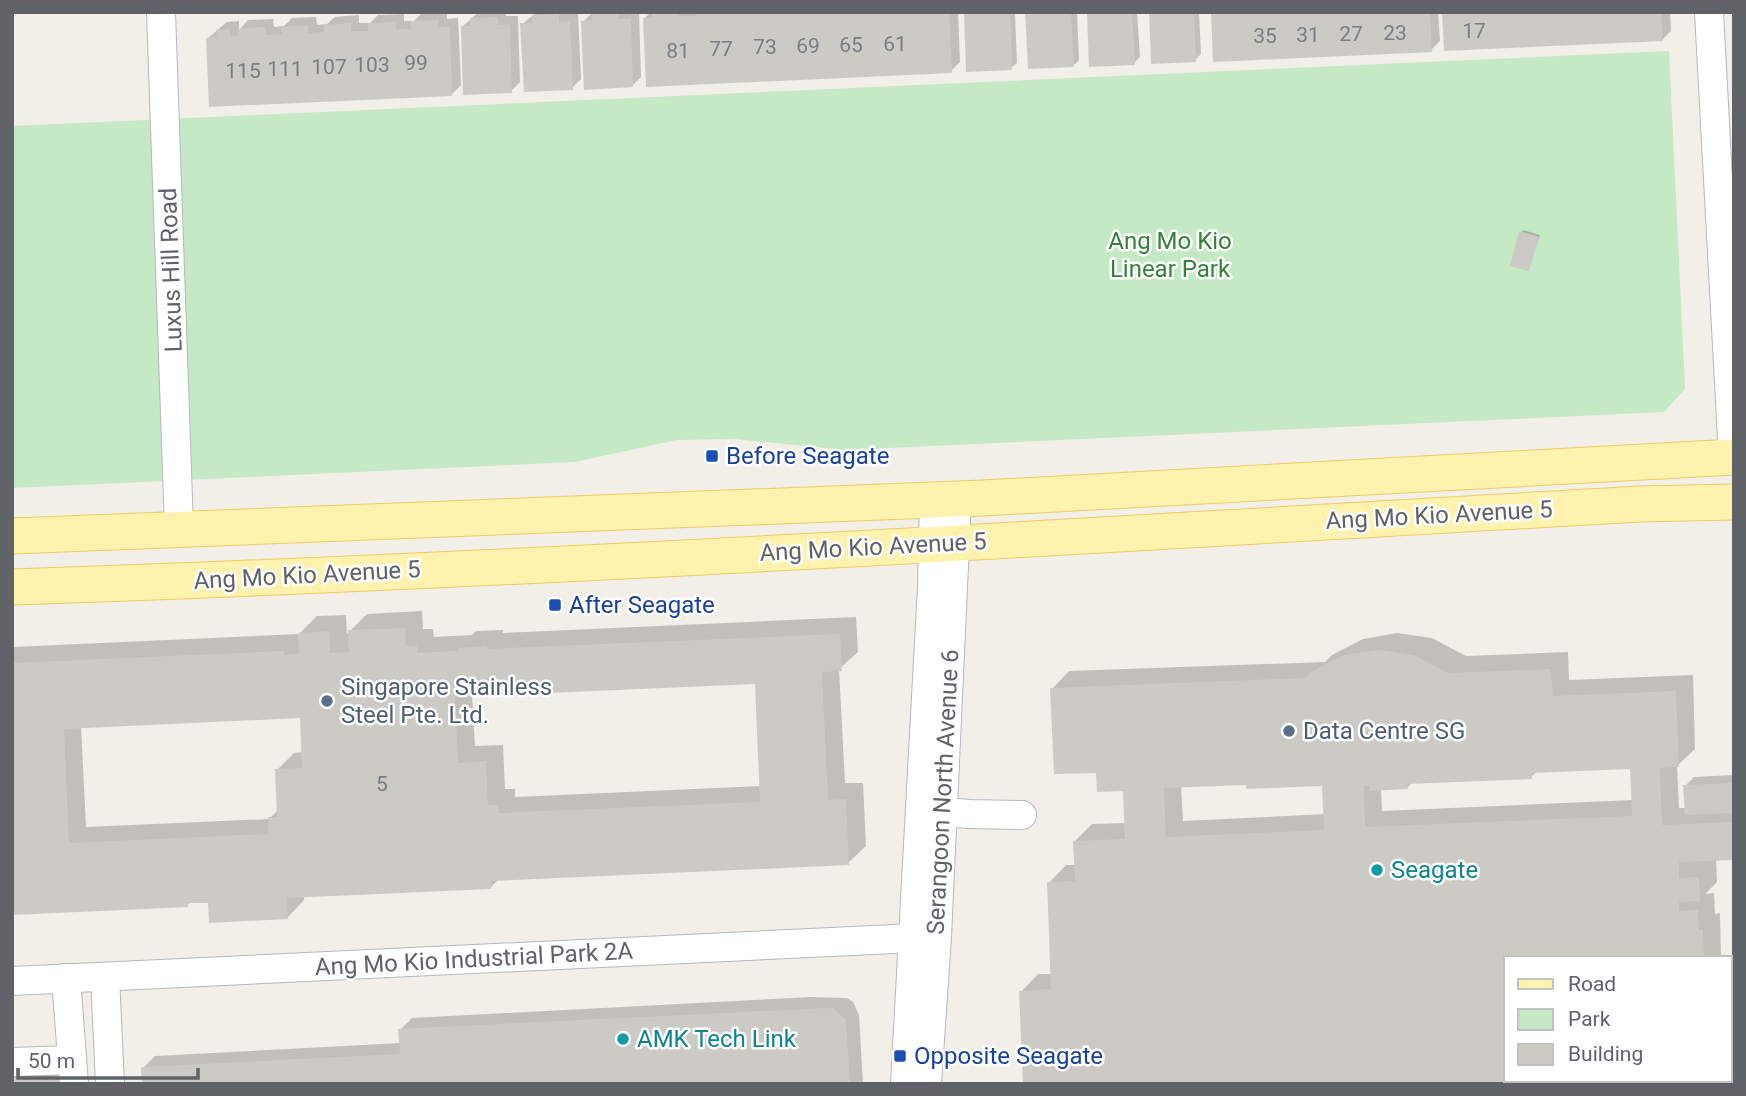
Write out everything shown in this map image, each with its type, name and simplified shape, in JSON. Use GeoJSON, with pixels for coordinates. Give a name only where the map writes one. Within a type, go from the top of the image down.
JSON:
{"type":"FeatureCollection","features":[{"type":"Feature","properties":{"kind":"main road","name":"Ang Mo Kio Avenue 5"},"geometry":{"type":"LineString","coordinates":[[12,536],[946,500],[1733,457]]}},
{"type":"Feature","properties":{"kind":"main road","name":"Ang Mo Kio Avenue 5"},"geometry":{"type":"LineString","coordinates":[[12,587],[944,544],[1625,505],[1734,502]]}},
{"type":"Feature","properties":{"kind":"street","name":"Luxus Hill Road"},"geometry":{"type":"LineString","coordinates":[[161,12],[179,528]]}},
{"type":"Feature","properties":{"kind":"street"},"geometry":{"type":"LineString","coordinates":[[1709,12],[1733,457]]}},
{"type":"Feature","properties":{"kind":"street","name":"Serangoon North Avenue 6"},"geometry":{"type":"LineString","coordinates":[[927,1084],[925,937],[946,500]]}},
{"type":"Feature","properties":{"kind":"street"},"geometry":{"type":"LineString","coordinates":[[930,811],[1022,815]]}},
{"type":"Feature","properties":{"kind":"street","name":"Serangoon North Avenue 6"},"geometry":{"type":"LineString","coordinates":[[905,1084],[925,937]]}},
{"type":"Feature","properties":{"kind":"street","name":"Ang Mo Kio Industrial Park 2A"},"geometry":{"type":"LineString","coordinates":[[12,981],[925,937]]}},
{"type":"Feature","properties":{"kind":"street"},"geometry":{"type":"LineString","coordinates":[[105,976],[110,1084]]}},
{"type":"Feature","properties":{"kind":"street"},"geometry":{"type":"LineString","coordinates":[[12,1062],[73,1072],[66,978]]}},
{"type":"Feature","properties":{"kind":"green space","name":"Ang Mo Kio Linear Park"},"geometry":{"type":"Polygon","coordinates":[[[1669,51],[1685,389],[1664,412],[845,450],[735,439],[676,440],[575,462],[12,488],[12,126],[1669,51]]]}},
{"type":"Feature","properties":{"kind":"building"},"geometry":{"type":"Polygon","coordinates":[[[619,12],[619,19],[631,19],[633,87],[584,90],[581,21],[592,20],[592,13],[619,12]]]}},
{"type":"Feature","properties":{"kind":"building"},"geometry":{"type":"Polygon","coordinates":[[[652,12],[679,12],[679,16],[696,16],[696,12],[723,12],[723,15],[739,12],[949,12],[952,73],[646,87],[643,18],[652,18],[652,12]]]}},
{"type":"Feature","properties":{"kind":"building"},"geometry":{"type":"Polygon","coordinates":[[[964,12],[1010,12],[1012,70],[966,72],[964,12]]]}},
{"type":"Feature","properties":{"kind":"building"},"geometry":{"type":"Polygon","coordinates":[[[1025,12],[1071,12],[1074,67],[1028,69],[1025,12]]]}},
{"type":"Feature","properties":{"kind":"building"},"geometry":{"type":"Polygon","coordinates":[[[1087,12],[1132,12],[1135,65],[1089,67],[1087,12]]]}},
{"type":"Feature","properties":{"kind":"building"},"geometry":{"type":"Polygon","coordinates":[[[1149,12],[1194,12],[1196,62],[1151,64],[1149,12]]]}},
{"type":"Feature","properties":{"kind":"building"},"geometry":{"type":"Polygon","coordinates":[[[1211,12],[1430,12],[1432,52],[1213,62],[1211,12]]]}},
{"type":"Feature","properties":{"kind":"building"},"geometry":{"type":"Polygon","coordinates":[[[1442,12],[1661,12],[1663,41],[1444,51],[1442,12]]]}},
{"type":"Feature","properties":{"kind":"building"},"geometry":{"type":"Polygon","coordinates":[[[559,14],[559,22],[570,21],[573,90],[524,92],[520,23],[532,23],[532,15],[559,14]]]}},
{"type":"Feature","properties":{"kind":"building"},"geometry":{"type":"Polygon","coordinates":[[[498,17],[498,25],[510,24],[512,93],[463,95],[461,26],[470,26],[470,18],[498,17]]]}},
{"type":"Feature","properties":{"kind":"building"},"geometry":{"type":"Polygon","coordinates":[[[439,20],[439,27],[450,27],[452,96],[209,107],[206,38],[217,37],[216,30],[230,29],[231,37],[238,36],[238,29],[265,27],[265,35],[282,34],[281,27],[308,25],[308,33],[324,32],[324,25],[351,23],[351,31],[368,31],[368,23],[395,22],[396,29],[411,29],[411,21],[439,20]]]}},
{"type":"Feature","properties":{"kind":"building"},"geometry":{"type":"Polygon","coordinates":[[[1519,231],[1539,237],[1529,271],[1510,266],[1519,231]]]}},
{"type":"Feature","properties":{"kind":"building"},"geometry":{"type":"Polygon","coordinates":[[[405,628],[406,646],[417,646],[417,653],[487,646],[487,649],[840,634],[842,671],[822,672],[828,800],[846,799],[849,865],[491,881],[491,889],[287,898],[288,919],[209,923],[208,903],[188,903],[188,907],[12,915],[12,663],[284,651],[284,655],[299,654],[298,633],[329,631],[330,653],[349,652],[348,630],[405,628]],[[755,684],[455,697],[458,763],[486,761],[488,805],[498,805],[499,813],[760,802],[755,684]],[[300,718],[64,729],[69,843],[269,834],[268,817],[277,817],[275,769],[302,768],[300,718]]]}},
{"type":"Feature","properties":{"kind":"building","name":"Seagate"},"geometry":{"type":"Polygon","coordinates":[[[1379,650],[1414,655],[1448,673],[1551,669],[1553,696],[1676,691],[1679,767],[1660,768],[1662,825],[1734,822],[1734,860],[1679,862],[1679,878],[1699,877],[1700,901],[1679,902],[1679,911],[1698,910],[1699,930],[1703,930],[1704,956],[1504,956],[1504,1082],[1709,1084],[1023,1084],[1019,991],[1051,989],[1047,882],[1075,881],[1073,841],[1125,839],[1123,791],[1097,792],[1096,773],[1054,774],[1050,688],[1306,678],[1313,671],[1344,655],[1379,650]],[[1630,769],[1532,773],[1532,779],[1407,784],[1408,789],[1369,791],[1369,786],[1364,786],[1365,827],[1632,816],[1630,769]],[[1246,785],[1164,788],[1166,837],[1324,830],[1322,786],[1246,789],[1246,785]]]}},
{"type":"Feature","properties":{"kind":"building"},"geometry":{"type":"Polygon","coordinates":[[[1734,783],[1734,813],[1685,815],[1683,785],[1734,783]]]}},
{"type":"Feature","properties":{"kind":"building","name":"AMK Tech Link"},"geometry":{"type":"Polygon","coordinates":[[[834,1009],[846,1020],[850,1084],[142,1084],[141,1067],[400,1054],[398,1029],[834,1009]]]}},
{"type":"Feature","properties":{"kind":"building"},"geometry":{"type":"Polygon","coordinates":[[[61,1071],[62,1084],[12,1084],[12,1073],[61,1071]]]}},
{"type":"Feature","properties":{"kind":"place","name":"Before Seagate"},"geometry":{"type":"Point","coordinates":[712,456]}},
{"type":"Feature","properties":{"kind":"place","name":"After Seagate"},"geometry":{"type":"Point","coordinates":[555,605]}},
{"type":"Feature","properties":{"kind":"place","name":"Singapore Stainless Steel Pte. Ltd."},"geometry":{"type":"Point","coordinates":[327,701]}},
{"type":"Feature","properties":{"kind":"place","name":"Data Centre SG"},"geometry":{"type":"Point","coordinates":[1289,731]}},
{"type":"Feature","properties":{"kind":"place","name":"Seagate"},"geometry":{"type":"Point","coordinates":[1377,870]}},
{"type":"Feature","properties":{"kind":"place","name":"AMK Tech Link"},"geometry":{"type":"Point","coordinates":[623,1039]}},
{"type":"Feature","properties":{"kind":"place","name":"Opposite Seagate"},"geometry":{"type":"Point","coordinates":[900,1056]}}]}
